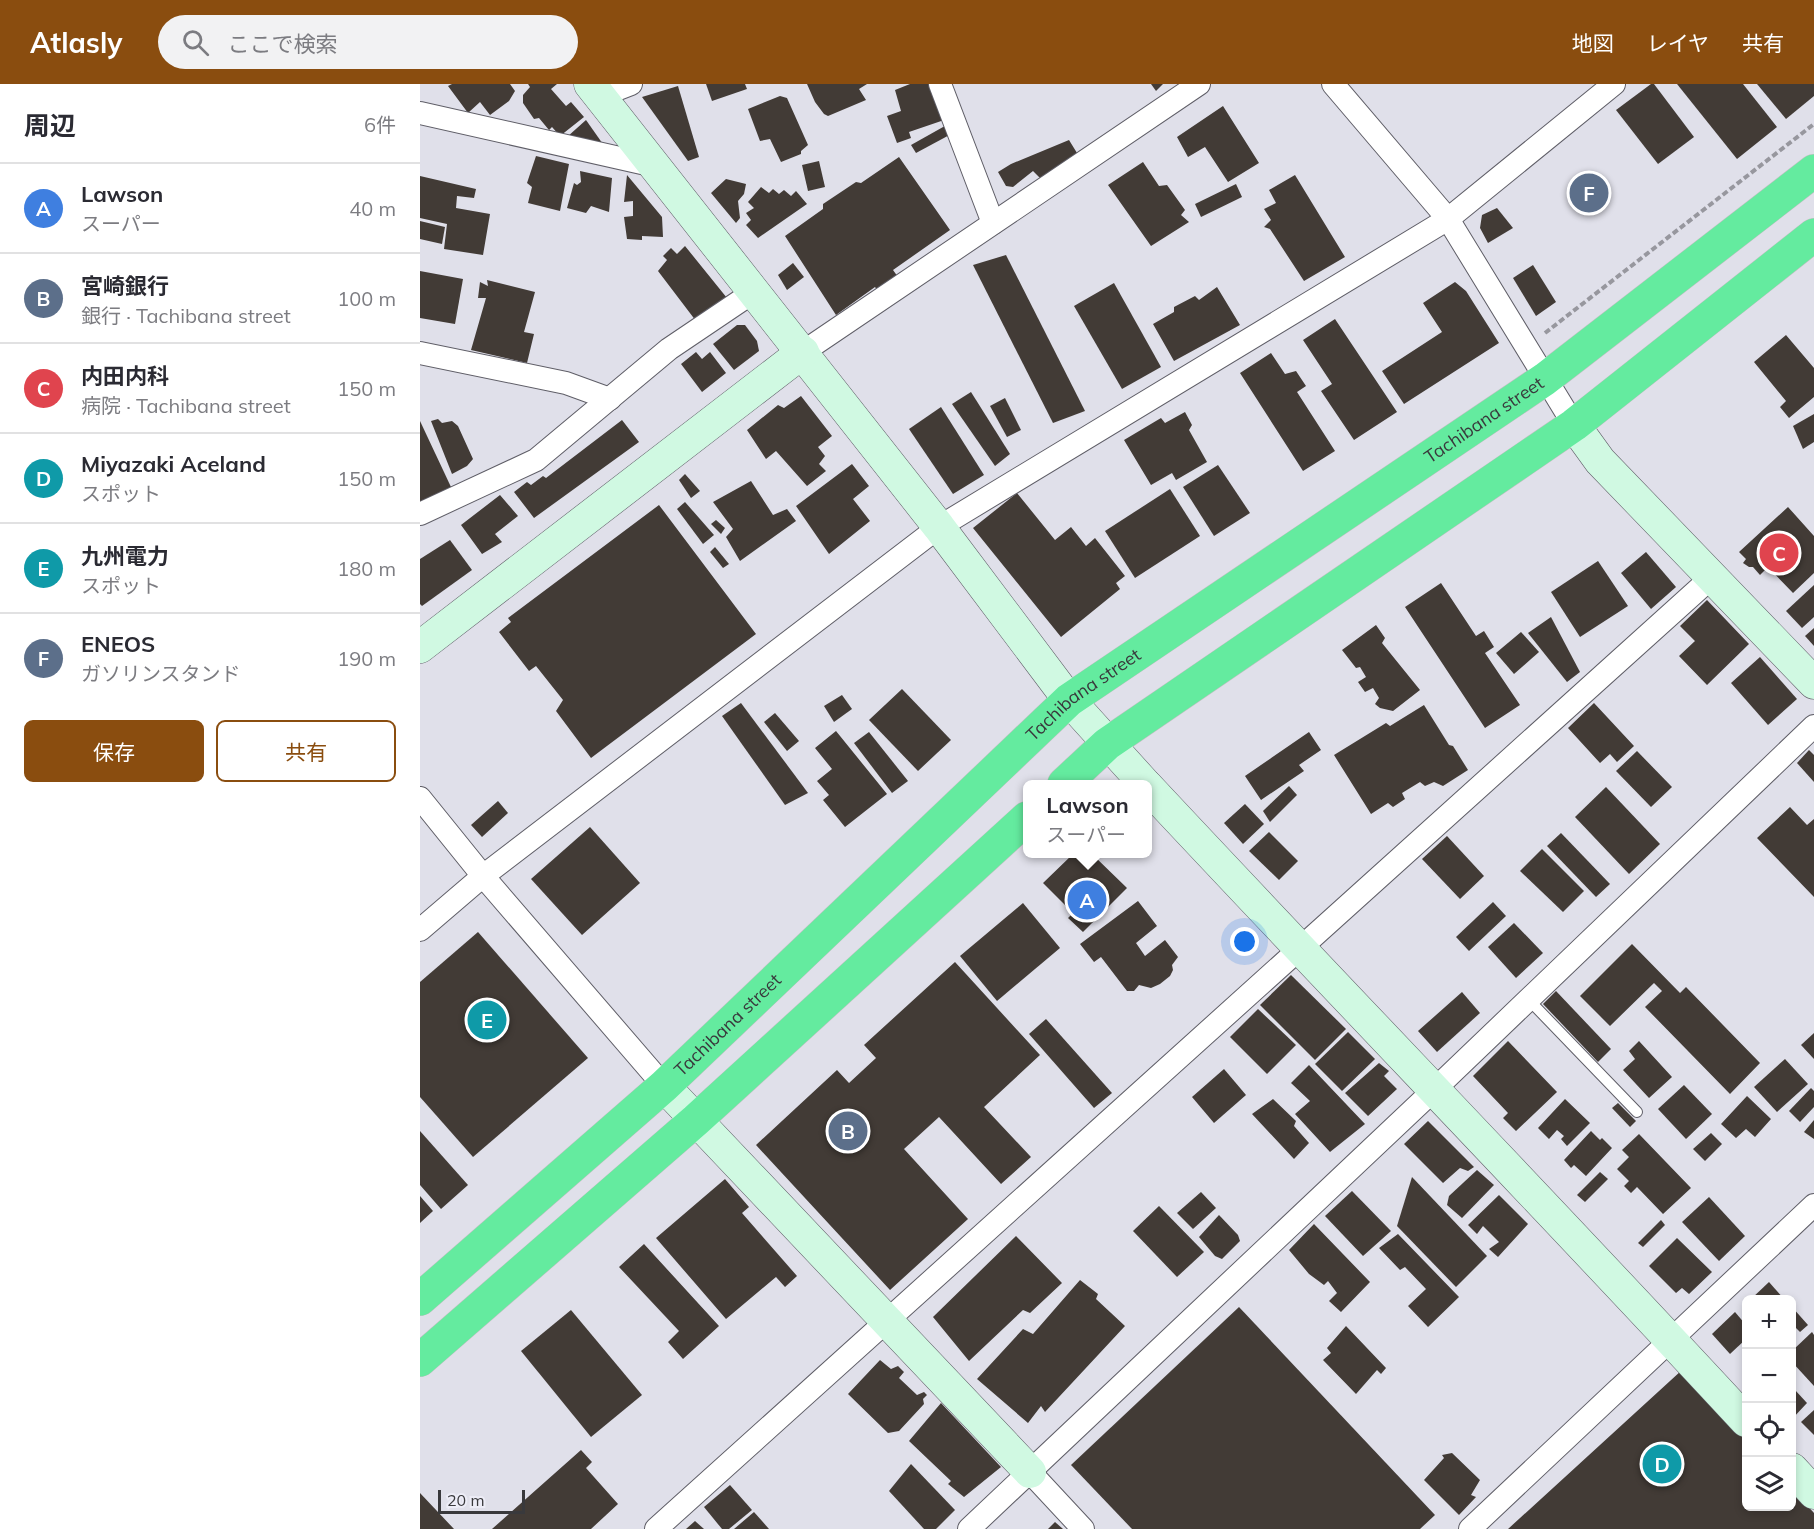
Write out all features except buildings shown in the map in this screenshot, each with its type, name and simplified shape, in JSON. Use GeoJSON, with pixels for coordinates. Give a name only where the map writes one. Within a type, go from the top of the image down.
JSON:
{"type":"FeatureCollection","features":[{"type":"Feature","properties":{"kind":"highway","name":"Tachibana street"},"geometry":{"type":"LineString","coordinates":[[420,1299],[664,1086],[1069,700],[1545,379],[1814,171]]}},
{"type":"Feature","properties":{"kind":"highway"},"geometry":{"type":"LineString","coordinates":[[1068,780],[1107,744],[1574,425],[1814,235]]}},
{"type":"Feature","properties":{"kind":"highway"},"geometry":{"type":"LineString","coordinates":[[420,1360],[696,1120],[1023,822]]}},
{"type":"Feature","properties":{"kind":"street"},"geometry":{"type":"LineString","coordinates":[[631,84],[595,90],[803,351],[1069,700],[1141,780]]}},
{"type":"Feature","properties":{"kind":"street"},"geometry":{"type":"LineString","coordinates":[[940,84],[993,223]]}},
{"type":"Feature","properties":{"kind":"street"},"geometry":{"type":"LineString","coordinates":[[420,647],[803,351],[1199,84]]}},
{"type":"Feature","properties":{"kind":"street"},"geometry":{"type":"LineString","coordinates":[[1333,84],[1448,219],[1545,379],[1600,461],[1814,683]]}},
{"type":"Feature","properties":{"kind":"street"},"geometry":{"type":"LineString","coordinates":[[420,930],[483,876],[939,527],[1448,219],[1614,84]]}},
{"type":"Feature","properties":{"kind":"street"},"geometry":{"type":"LineString","coordinates":[[420,113],[655,166]]}},
{"type":"Feature","properties":{"kind":"street"},"geometry":{"type":"LineString","coordinates":[[420,513],[536,460],[669,349],[755,291]]}},
{"type":"Feature","properties":{"kind":"street"},"geometry":{"type":"LineString","coordinates":[[420,353],[566,383],[610,399]]}},
{"type":"Feature","properties":{"kind":"street"},"geometry":{"type":"LineString","coordinates":[[656,1529],[1712,578]]}},
{"type":"Feature","properties":{"kind":"street"},"geometry":{"type":"LineString","coordinates":[[969,1529],[1435,1089],[1814,726]]}},
{"type":"Feature","properties":{"kind":"street"},"geometry":{"type":"LineString","coordinates":[[1152,791],[1742,1417]]}},
{"type":"Feature","properties":{"kind":"street"},"geometry":{"type":"LineString","coordinates":[[420,798],[483,876],[664,1086],[1083,1529]]}},
{"type":"Feature","properties":{"kind":"street"},"geometry":{"type":"LineString","coordinates":[[1470,1529],[1814,1205]]}},
{"type":"Feature","properties":{"kind":"street"},"geometry":{"type":"LineString","coordinates":[[1796,1474],[1814,1493]]}},
{"type":"Feature","properties":{"kind":"lane"},"geometry":{"type":"LineString","coordinates":[[1528,999],[1637,1112]]}},
{"type":"Feature","properties":{"kind":"path"},"geometry":{"type":"LineString","coordinates":[[1542,335],[1814,124]]}},
{"type":"Feature","properties":{"kind":"place","name":"ENEOS"},"geometry":{"type":"Point","coordinates":[1589,193]}},
{"type":"Feature","properties":{"kind":"place","name":"内田内科"},"geometry":{"type":"Point","coordinates":[1779,553]}},
{"type":"Feature","properties":{"kind":"place","name":"Lawson"},"geometry":{"type":"Point","coordinates":[1087,900]}},
{"type":"Feature","properties":{"kind":"place","name":"九州電力"},"geometry":{"type":"Point","coordinates":[487,1020]}},
{"type":"Feature","properties":{"kind":"place","name":"宮崎銀行"},"geometry":{"type":"Point","coordinates":[848,1131]}},
{"type":"Feature","properties":{"kind":"place","name":"Miyazaki Aceland"},"geometry":{"type":"Point","coordinates":[1662,1464]}}]}
